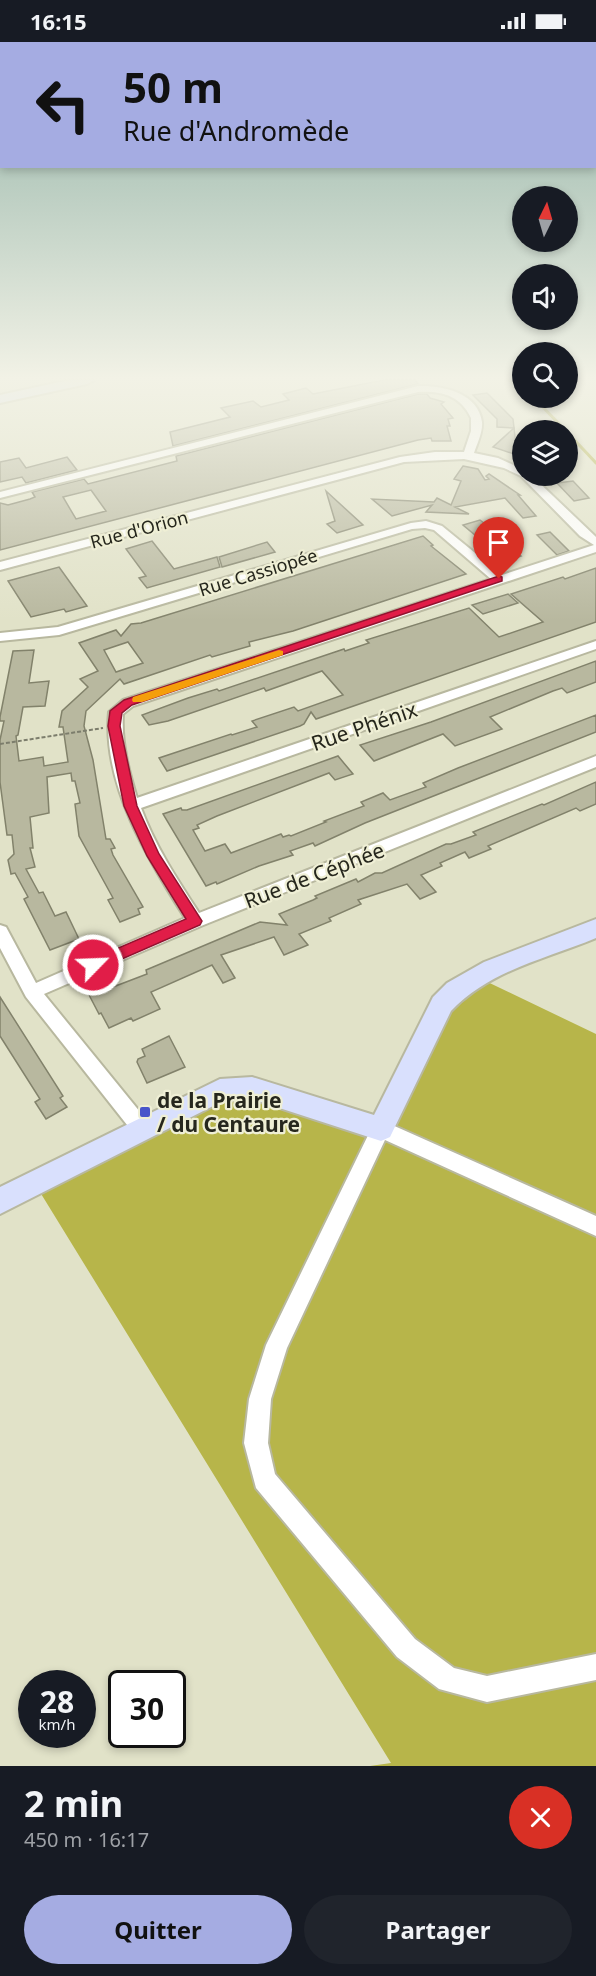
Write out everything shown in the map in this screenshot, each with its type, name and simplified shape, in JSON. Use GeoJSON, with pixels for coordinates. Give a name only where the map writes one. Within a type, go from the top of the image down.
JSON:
{"type":"FeatureCollection","features":[{"type":"Feature","properties":{"kind":"street"},"geometry":{"type":"LineString","coordinates":[[0,495],[136,460]]}},
{"type":"Feature","properties":{"kind":"street","name":"Rue d'Orion"},"geometry":{"type":"LineString","coordinates":[[0,566],[399,460]]}},
{"type":"Feature","properties":{"kind":"street","name":"Rue d'Orion"},"geometry":{"type":"LineString","coordinates":[[492,460],[512,469]]}},
{"type":"Feature","properties":{"kind":"street"},"geometry":{"type":"LineString","coordinates":[[536,486],[596,543]]}},
{"type":"Feature","properties":{"kind":"street","name":"Rue Cassiopée"},"geometry":{"type":"LineString","coordinates":[[0,638],[59,631],[411,526],[426,524],[446,533],[499,579]]}},
{"type":"Feature","properties":{"kind":"street"},"geometry":{"type":"LineString","coordinates":[[195,921],[153,856],[131,806],[114,726],[116,711],[128,702],[596,548]]}},
{"type":"Feature","properties":{"kind":"street","name":"Rue Phénix"},"geometry":{"type":"LineString","coordinates":[[131,806],[596,645]]}},
{"type":"Feature","properties":{"kind":"street","name":"Rue de Céphée"},"geometry":{"type":"LineString","coordinates":[[32,992],[195,921],[485,807],[596,760]]}},
{"type":"Feature","properties":{"kind":"street"},"geometry":{"type":"LineString","coordinates":[[596,928],[476,976],[453,991],[442,1004],[277,1345],[260,1399],[256,1443],[264,1480],[406,1648],[448,1680],[487,1689],[596,1667]]}},
{"type":"Feature","properties":{"kind":"street"},"geometry":{"type":"LineString","coordinates":[[0,932],[32,992],[142,1129]]}},
{"type":"Feature","properties":{"kind":"street"},"geometry":{"type":"LineString","coordinates":[[0,1202],[220,1090],[239,1087],[252,1088],[381,1129],[596,1226]]}},
{"type":"Feature","properties":{"kind":"path"},"geometry":{"type":"LineString","coordinates":[[0,744],[114,726]]}},
{"type":"Feature","properties":{"kind":"shaded area"},"geometry":{"type":"Polygon","coordinates":[[[475,976],[596,1034],[596,1766],[370,1766],[391,1763],[35,1184],[220,1090],[381,1128],[442,1004],[475,976]]]}},
{"type":"Feature","properties":{"kind":"building"},"geometry":{"type":"Polygon","coordinates":[[[21,460],[26,468],[54,460],[70,460],[77,470],[26,483],[22,477],[0,482],[0,462],[21,460]]]}},
{"type":"Feature","properties":{"kind":"building"},"geometry":{"type":"Polygon","coordinates":[[[340,460],[0,550],[0,503],[8,505],[30,499],[35,497],[32,492],[84,479],[88,484],[177,461],[340,460]],[[91,490],[63,497],[76,519],[106,511],[91,490]]]}},
{"type":"Feature","properties":{"kind":"building"},"geometry":{"type":"Polygon","coordinates":[[[463,466],[478,469],[485,480],[489,479],[486,476],[489,474],[520,495],[518,495],[536,516],[523,518],[505,498],[455,507],[469,514],[426,512],[432,505],[392,516],[372,499],[434,502],[437,498],[451,505],[461,481],[454,479],[463,466]]]}},
{"type":"Feature","properties":{"kind":"building"},"geometry":{"type":"Polygon","coordinates":[[[560,486],[578,486],[589,498],[574,501],[560,486]]]}},
{"type":"Feature","properties":{"kind":"building"},"geometry":{"type":"Polygon","coordinates":[[[326,491],[363,525],[337,533],[327,524],[335,521],[326,491]]]}},
{"type":"Feature","properties":{"kind":"building"},"geometry":{"type":"Polygon","coordinates":[[[480,520],[514,547],[511,548],[521,556],[508,561],[504,559],[463,525],[480,520]]]}},
{"type":"Feature","properties":{"kind":"building"},"geometry":{"type":"Polygon","coordinates":[[[550,532],[569,551],[557,555],[537,535],[550,532]]]}},
{"type":"Feature","properties":{"kind":"building"},"geometry":{"type":"Polygon","coordinates":[[[423,536],[433,545],[431,546],[466,574],[293,631],[249,642],[250,646],[212,657],[210,655],[124,684],[120,679],[86,711],[84,726],[93,760],[106,839],[110,839],[115,848],[111,849],[113,855],[143,907],[138,909],[140,914],[120,922],[108,900],[113,898],[79,836],[75,804],[80,803],[71,773],[47,777],[49,813],[30,817],[33,848],[30,848],[35,867],[26,869],[39,893],[43,892],[55,916],[66,912],[79,939],[50,950],[24,899],[28,897],[15,873],[11,874],[8,860],[14,854],[12,835],[7,835],[0,782],[0,740],[4,721],[0,721],[0,717],[13,651],[34,650],[29,683],[49,681],[45,706],[23,707],[16,736],[19,761],[43,757],[44,766],[68,762],[63,727],[59,727],[62,711],[88,687],[80,679],[98,671],[79,643],[116,630],[121,636],[131,624],[141,623],[423,536]],[[128,642],[104,650],[116,672],[143,663],[128,642]]]}},
{"type":"Feature","properties":{"kind":"building"},"geometry":{"type":"Polygon","coordinates":[[[152,541],[174,569],[217,557],[220,567],[147,588],[139,578],[146,576],[126,549],[152,541]]]}},
{"type":"Feature","properties":{"kind":"building"},"geometry":{"type":"Polygon","coordinates":[[[267,542],[275,552],[222,567],[219,557],[267,542]]]}},
{"type":"Feature","properties":{"kind":"building"},"geometry":{"type":"Polygon","coordinates":[[[59,567],[87,606],[66,612],[64,609],[31,617],[8,581],[59,567]]]}},
{"type":"Feature","properties":{"kind":"building"},"geometry":{"type":"Polygon","coordinates":[[[596,568],[596,622],[316,719],[311,712],[304,724],[300,726],[167,771],[159,758],[257,727],[252,721],[294,707],[298,711],[343,695],[322,671],[168,721],[149,725],[142,715],[188,698],[217,689],[219,691],[344,649],[345,651],[369,643],[366,640],[469,608],[499,637],[543,622],[511,594],[596,568]]]}},
{"type":"Feature","properties":{"kind":"building"},"geometry":{"type":"Polygon","coordinates":[[[508,594],[518,603],[483,614],[472,605],[508,594]]]}},
{"type":"Feature","properties":{"kind":"building"},"geometry":{"type":"Polygon","coordinates":[[[596,661],[596,682],[567,693],[562,688],[490,717],[502,729],[455,746],[443,734],[374,761],[360,745],[431,722],[596,661]]]}},
{"type":"Feature","properties":{"kind":"building"},"geometry":{"type":"Polygon","coordinates":[[[596,715],[596,732],[365,823],[315,846],[313,843],[290,851],[293,855],[259,866],[217,884],[216,882],[206,886],[163,814],[181,808],[187,810],[338,756],[353,774],[335,780],[329,773],[217,816],[197,825],[199,828],[193,830],[205,851],[225,844],[231,853],[281,834],[283,837],[291,836],[364,806],[361,802],[383,793],[390,800],[426,787],[423,783],[458,768],[596,715]]]}},
{"type":"Feature","properties":{"kind":"building"},"geometry":{"type":"Polygon","coordinates":[[[596,782],[596,804],[580,811],[576,808],[488,846],[491,849],[469,858],[465,852],[440,863],[442,866],[421,875],[436,892],[420,899],[407,884],[358,900],[361,904],[329,918],[331,921],[299,934],[308,945],[284,955],[274,937],[221,955],[235,978],[223,983],[212,965],[151,992],[160,1009],[133,1021],[131,1018],[109,1028],[88,993],[111,984],[113,987],[147,974],[146,970],[260,922],[287,925],[279,914],[317,898],[315,896],[356,879],[358,882],[375,873],[382,873],[446,844],[476,835],[473,832],[596,782]]]}},
{"type":"Feature","properties":{"kind":"building"},"geometry":{"type":"Polygon","coordinates":[[[0,997],[63,1096],[60,1098],[67,1107],[46,1119],[35,1102],[40,1099],[0,1036],[0,997]]]}},
{"type":"Feature","properties":{"kind":"building"},"geometry":{"type":"Polygon","coordinates":[[[169,1036],[185,1067],[147,1083],[137,1062],[145,1056],[142,1049],[169,1036]]]}},
{"type":"Feature","properties":{"kind":"slow traffic"},"geometry":{"type":"LineString","coordinates":[[138,700],[279,653]]}},
{"type":"Feature","properties":{"kind":"place","name":"de la Prairie / du Centaure"},"geometry":{"type":"Point","coordinates":[145,1112]}},
{"type":"Feature","properties":{"kind":"route"},"geometry":{"type":"LineString","coordinates":[[93,965],[195,921],[153,856],[131,806],[114,726],[116,711],[128,702],[156,695],[499,579]]}}]}
